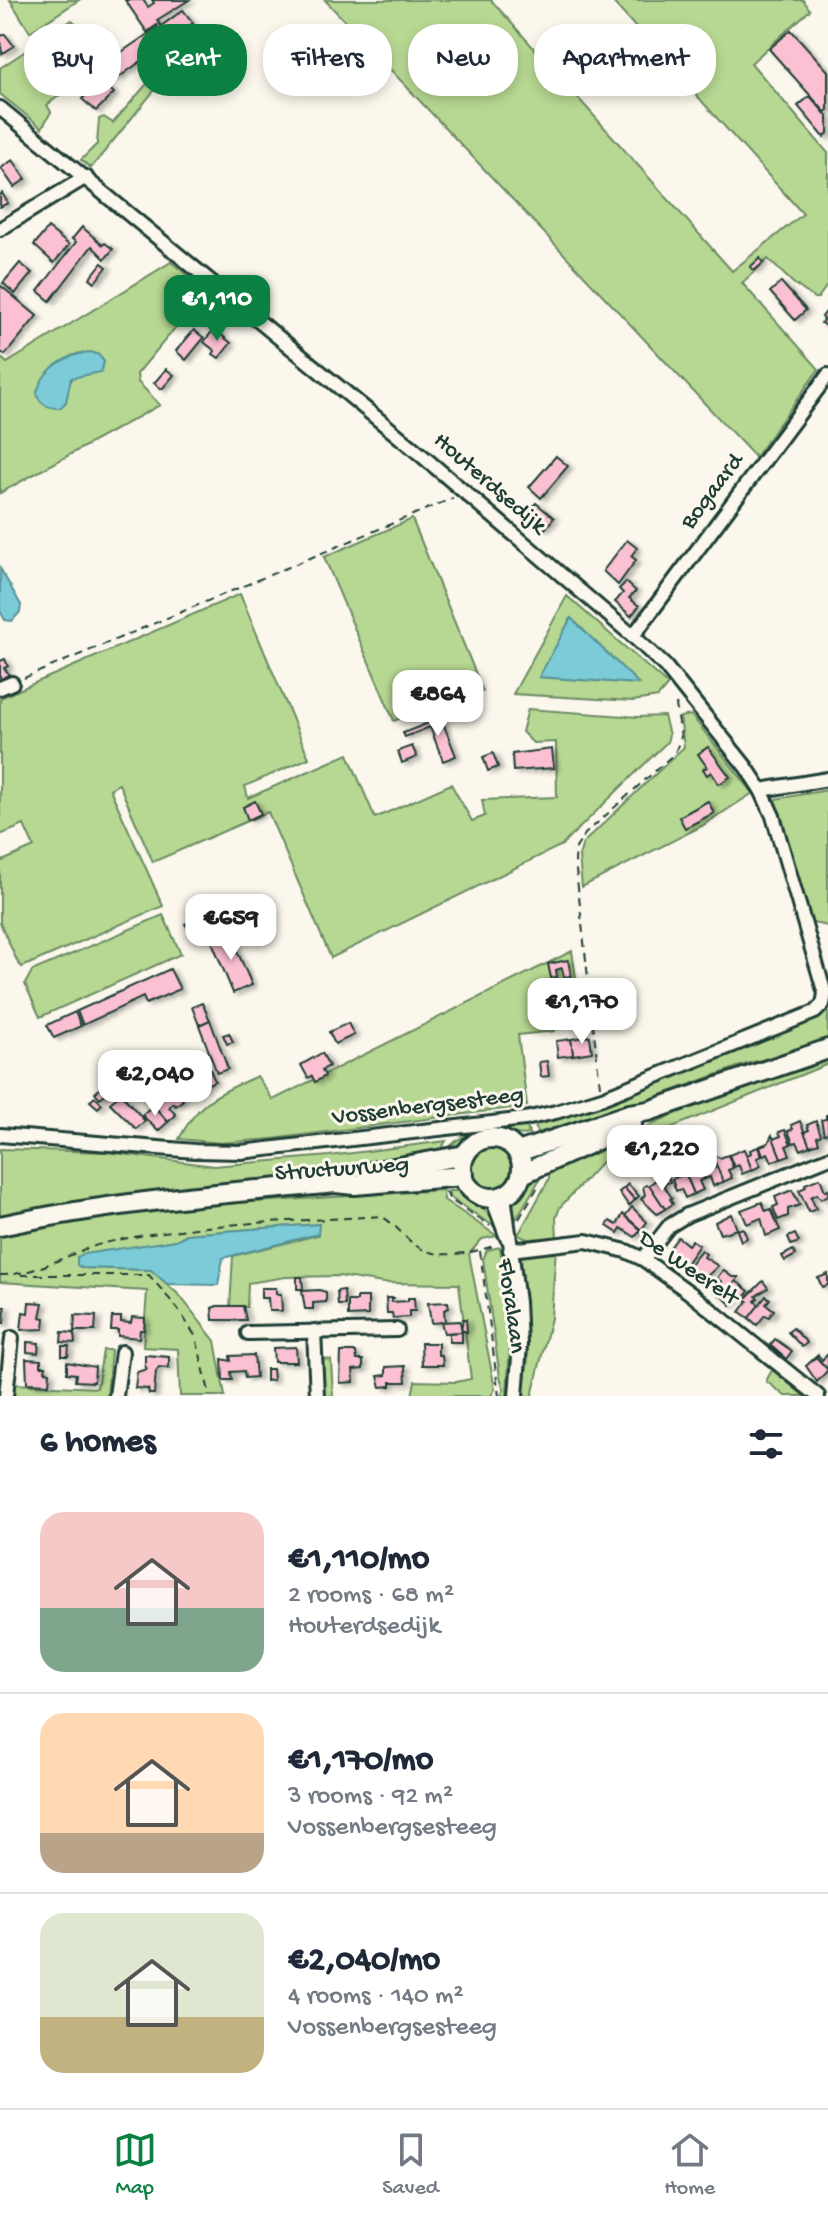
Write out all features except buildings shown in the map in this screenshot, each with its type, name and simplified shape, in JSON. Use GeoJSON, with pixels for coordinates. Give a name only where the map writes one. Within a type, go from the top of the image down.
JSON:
{"type":"FeatureCollection","features":[{"type":"Feature","properties":{"kind":"main road"},"geometry":{"type":"LineString","coordinates":[[522,1174],[514,1148],[495,1138],[475,1143],[465,1155],[467,1182],[480,1195],[498,1196],[516,1187],[522,1174],[630,1125],[649,1111],[828,1049]]}},
{"type":"Feature","properties":{"kind":"main road"},"geometry":{"type":"LineString","coordinates":[[514,1148],[627,1108],[649,1111]]}},
{"type":"Feature","properties":{"kind":"main road","name":"Structuurweg"},"geometry":{"type":"LineString","coordinates":[[336,1183],[353,1176],[465,1155]]}},
{"type":"Feature","properties":{"kind":"main road","name":"Structuurweg"},"geometry":{"type":"LineString","coordinates":[[0,1226],[62,1213],[218,1193],[336,1183],[467,1182]]}},
{"type":"Feature","properties":{"kind":"main road","name":"Structuurweg"},"geometry":{"type":"LineString","coordinates":[[218,1193],[244,1201],[446,1188],[467,1182]]}},
{"type":"Feature","properties":{"kind":"street","name":"Houterdsedijk"},"geometry":{"type":"LineString","coordinates":[[0,108],[466,493],[665,666],[761,790],[773,816],[824,987]]}},
{"type":"Feature","properties":{"kind":"street"},"geometry":{"type":"LineString","coordinates":[[0,229],[86,177]]}},
{"type":"Feature","properties":{"kind":"street","name":"Bogaard"},"geometry":{"type":"LineString","coordinates":[[633,636],[828,375]]}},
{"type":"Feature","properties":{"kind":"street"},"geometry":{"type":"LineString","coordinates":[[761,790],[828,779]]}},
{"type":"Feature","properties":{"kind":"street","name":"Vossenbergsesteeg"},"geometry":{"type":"LineString","coordinates":[[0,1135],[241,1152],[525,1119],[602,1098],[815,1012],[823,1004],[824,987]]}},
{"type":"Feature","properties":{"kind":"street"},"geometry":{"type":"LineString","coordinates":[[643,1259],[669,1226],[687,1215],[828,1158]]}},
{"type":"Feature","properties":{"kind":"street","name":"Floralaan"},"geometry":{"type":"LineString","coordinates":[[498,1196],[518,1302],[520,1344],[516,1396]]}},
{"type":"Feature","properties":{"kind":"street","name":"De Weerelt"},"geometry":{"type":"LineString","coordinates":[[507,1240],[586,1241],[611,1245],[643,1259],[818,1396]]}},
{"type":"Feature","properties":{"kind":"street"},"geometry":{"type":"LineString","coordinates":[[248,1333],[397,1330]]}},
{"type":"Feature","properties":{"kind":"street"},"geometry":{"type":"LineString","coordinates":[[314,1331],[317,1396]]}},
{"type":"Feature","properties":{"kind":"street"},"geometry":{"type":"LineString","coordinates":[[6,1396],[12,1338]]}},
{"type":"Feature","properties":{"kind":"street"},"geometry":{"type":"LineString","coordinates":[[116,1396],[122,1352]]}},
{"type":"Feature","properties":{"kind":"path"},"geometry":{"type":"LineString","coordinates":[[6,685],[466,493]]}},
{"type":"Feature","properties":{"kind":"path"},"geometry":{"type":"LineString","coordinates":[[602,1098],[582,942],[576,848],[585,834],[675,753],[681,737],[676,705],[695,703]]}},
{"type":"Feature","properties":{"kind":"path","name":"Floralaan"},"geometry":{"type":"LineString","coordinates":[[446,1188],[449,1199],[507,1240],[480,1250],[480,1271],[499,1396]]}},
{"type":"Feature","properties":{"kind":"path"},"geometry":{"type":"LineString","coordinates":[[20,1275],[102,1244],[154,1234],[210,1226],[381,1216],[393,1223],[413,1244],[425,1250],[448,1255],[480,1250]]}},
{"type":"Feature","properties":{"kind":"path"},"geometry":{"type":"LineString","coordinates":[[0,1275],[149,1275],[178,1309],[196,1337],[210,1396]]}},
{"type":"Feature","properties":{"kind":"green space"},"geometry":{"type":"Polygon","coordinates":[[[10,0],[79,0],[42,24],[25,24],[10,0]]]}},
{"type":"Feature","properties":{"kind":"green space"},"geometry":{"type":"Polygon","coordinates":[[[325,0],[491,0],[512,24],[408,24],[408,88],[392,71],[392,24],[348,24],[325,0]]]}},
{"type":"Feature","properties":{"kind":"green space"},"geometry":{"type":"Polygon","coordinates":[[[611,0],[803,0],[810,10],[751,63],[828,153],[828,284],[818,298],[814,298],[768,259],[742,283],[819,369],[755,457],[415,96],[518,96],[518,30],[534,48],[534,96],[576,96],[732,271],[803,214],[697,96],[716,96],[716,24],[633,24],[611,0]]]}},
{"type":"Feature","properties":{"kind":"green space"},"geometry":{"type":"Polygon","coordinates":[[[24,52],[24,96],[59,96],[47,105],[51,112],[42,128],[0,94],[0,68],[24,52]]]}},
{"type":"Feature","properties":{"kind":"green space"},"geometry":{"type":"Polygon","coordinates":[[[137,95],[150,96],[91,168],[81,160],[97,144],[99,119],[104,117],[113,123],[137,95]]]}},
{"type":"Feature","properties":{"kind":"green space"},"geometry":{"type":"Polygon","coordinates":[[[171,262],[213,296],[196,316],[189,311],[137,374],[138,382],[160,405],[0,493],[0,357],[7,363],[171,262]],[[80,353],[71,356],[68,386],[74,376],[104,362],[99,355],[80,353]]]}},
{"type":"Feature","properties":{"kind":"green space"},"geometry":{"type":"Polygon","coordinates":[[[412,519],[483,691],[464,691],[394,721],[324,557],[412,519]]]}},
{"type":"Feature","properties":{"kind":"green space"},"geometry":{"type":"Polygon","coordinates":[[[240,594],[309,758],[245,786],[248,798],[348,754],[375,818],[451,784],[472,821],[485,816],[482,800],[557,797],[556,742],[533,743],[522,732],[528,709],[664,716],[669,735],[667,742],[562,845],[331,958],[268,812],[153,862],[119,784],[110,789],[163,906],[22,967],[0,923],[0,862],[34,847],[24,825],[0,835],[0,698],[240,594]]]}},
{"type":"Feature","properties":{"kind":"green space"},"geometry":{"type":"Polygon","coordinates":[[[567,596],[668,685],[658,697],[633,701],[513,694],[567,596]],[[571,619],[540,677],[638,683],[571,619]]]}},
{"type":"Feature","properties":{"kind":"green space"},"geometry":{"type":"Polygon","coordinates":[[[691,715],[753,793],[702,826],[582,887],[579,856],[583,843],[684,747],[680,717],[691,715]]]}},
{"type":"Feature","properties":{"kind":"green space"},"geometry":{"type":"Polygon","coordinates":[[[828,790],[828,926],[812,923],[775,799],[828,790]]]}},
{"type":"Feature","properties":{"kind":"green space"},"geometry":{"type":"Polygon","coordinates":[[[163,915],[181,954],[40,1017],[25,984],[32,971],[163,915]]]}},
{"type":"Feature","properties":{"kind":"green space"},"geometry":{"type":"Polygon","coordinates":[[[572,951],[577,984],[549,991],[554,1031],[518,1035],[527,1106],[272,1139],[221,1143],[179,1139],[203,1106],[231,1088],[257,1076],[273,1100],[572,951]]]}},
{"type":"Feature","properties":{"kind":"green space"},"geometry":{"type":"Polygon","coordinates":[[[828,1011],[828,1041],[743,1065],[642,1102],[537,1133],[534,1121],[619,1095],[828,1011]]]}},
{"type":"Feature","properties":{"kind":"green space"},"geometry":{"type":"Polygon","coordinates":[[[828,1055],[828,1064],[611,1152],[560,1207],[556,1218],[557,1238],[527,1239],[518,1235],[549,1179],[549,1171],[687,1109],[828,1055]]]}},
{"type":"Feature","properties":{"kind":"green space"},"geometry":{"type":"Polygon","coordinates":[[[526,1123],[529,1134],[486,1131],[467,1141],[456,1153],[446,1152],[453,1143],[471,1133],[526,1123]]]}},
{"type":"Feature","properties":{"kind":"green space"},"geometry":{"type":"Polygon","coordinates":[[[446,1141],[440,1151],[409,1162],[338,1176],[0,1219],[0,1149],[107,1152],[214,1166],[446,1141]]]}},
{"type":"Feature","properties":{"kind":"green space"},"geometry":{"type":"Polygon","coordinates":[[[492,1146],[507,1153],[514,1168],[507,1183],[492,1190],[477,1183],[470,1168],[477,1153],[492,1146]]]}},
{"type":"Feature","properties":{"kind":"green space"},"geometry":{"type":"Polygon","coordinates":[[[542,1172],[512,1226],[509,1207],[523,1192],[529,1177],[542,1172]]]}},
{"type":"Feature","properties":{"kind":"green space"},"geometry":{"type":"Polygon","coordinates":[[[443,1190],[444,1200],[497,1236],[482,1239],[469,1254],[495,1389],[491,1396],[412,1396],[415,1381],[456,1382],[471,1379],[459,1284],[383,1283],[339,1276],[286,1277],[248,1283],[247,1307],[230,1307],[233,1256],[318,1235],[318,1224],[187,1234],[176,1240],[77,1257],[82,1268],[152,1270],[180,1296],[215,1341],[225,1396],[180,1396],[178,1349],[143,1347],[147,1291],[0,1282],[0,1233],[145,1209],[443,1190]]]}},
{"type":"Feature","properties":{"kind":"green space"},"geometry":{"type":"Polygon","coordinates":[[[449,1191],[459,1191],[484,1210],[495,1227],[449,1197],[449,1191]]]}},
{"type":"Feature","properties":{"kind":"green space"},"geometry":{"type":"Polygon","coordinates":[[[500,1247],[511,1324],[507,1396],[501,1396],[504,1389],[483,1259],[487,1250],[500,1247]]]}},
{"type":"Feature","properties":{"kind":"green space"},"geometry":{"type":"Polygon","coordinates":[[[556,1248],[551,1318],[532,1396],[523,1396],[528,1358],[521,1257],[529,1250],[556,1248]]]}},
{"type":"Feature","properties":{"kind":"green space"},"geometry":{"type":"Polygon","coordinates":[[[103,1350],[111,1350],[107,1396],[13,1396],[13,1384],[97,1388],[103,1350]]]}},
{"type":"Feature","properties":{"kind":"green space"},"geometry":{"type":"Polygon","coordinates":[[[323,1359],[331,1360],[333,1396],[324,1396],[323,1359]]]}},
{"type":"Feature","properties":{"kind":"green space"},"geometry":{"type":"Polygon","coordinates":[[[772,1370],[804,1396],[785,1396],[766,1381],[772,1370]]]}},
{"type":"Feature","properties":{"kind":"water"},"geometry":{"type":"Polygon","coordinates":[[[91,352],[99,355],[104,362],[101,372],[71,378],[66,402],[60,408],[42,403],[37,392],[51,369],[65,359],[91,352]]]}},
{"type":"Feature","properties":{"kind":"water"},"geometry":{"type":"Polygon","coordinates":[[[0,568],[21,605],[20,612],[12,621],[5,620],[0,611],[0,568]]]}},
{"type":"Feature","properties":{"kind":"water"},"geometry":{"type":"Polygon","coordinates":[[[571,618],[636,681],[638,684],[539,677],[571,618]]]}},
{"type":"Feature","properties":{"kind":"water"},"geometry":{"type":"Polygon","coordinates":[[[319,1224],[318,1234],[223,1258],[218,1285],[167,1284],[151,1270],[82,1268],[77,1265],[77,1257],[84,1254],[176,1240],[187,1234],[319,1224]]]}}]}
